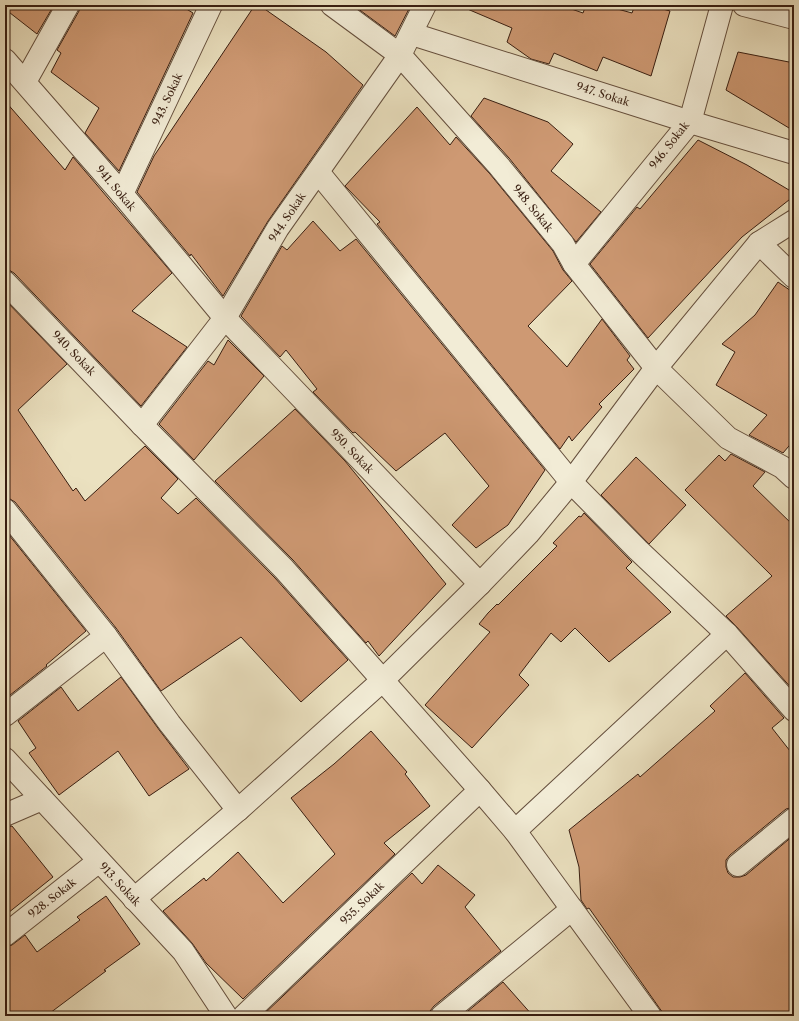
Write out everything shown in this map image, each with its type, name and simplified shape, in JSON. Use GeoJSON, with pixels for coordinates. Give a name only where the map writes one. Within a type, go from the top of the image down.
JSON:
{"type":"FeatureCollection","features":[{"type":"Feature","properties":{"kind":"street"},"geometry":{"type":"LineString","coordinates":[[25,82],[68,5]]}},
{"type":"Feature","properties":{"kind":"street","name":"943. Sokak"},"geometry":{"type":"LineString","coordinates":[[122,194],[211,5]]}},
{"type":"Feature","properties":{"kind":"street","name":"948. Sokak"},"geometry":{"type":"LineString","coordinates":[[332,5],[400,55],[499,166],[563,244],[574,264],[656,368],[728,438],[782,467],[794,478]]}},
{"type":"Feature","properties":{"kind":"street","name":"944. Sokak"},"geometry":{"type":"LineString","coordinates":[[142,425],[225,318],[278,228],[400,55],[412,34],[425,5]]}},
{"type":"Feature","properties":{"kind":"street","name":"946. Sokak"},"geometry":{"type":"LineString","coordinates":[[574,264],[690,122],[722,5]]}},
{"type":"Feature","properties":{"kind":"street"},"geometry":{"type":"LineString","coordinates":[[744,5],[794,18]]}},
{"type":"Feature","properties":{"kind":"street","name":"947. Sokak"},"geometry":{"type":"LineString","coordinates":[[412,34],[690,122],[794,153]]}},
{"type":"Feature","properties":{"kind":"street","name":"941. Sokak"},"geometry":{"type":"LineString","coordinates":[[5,60],[122,194],[225,318]]}},
{"type":"Feature","properties":{"kind":"street"},"geometry":{"type":"LineString","coordinates":[[318,172],[571,482],[638,550],[727,634],[794,710]]}},
{"type":"Feature","properties":{"kind":"street"},"geometry":{"type":"LineString","coordinates":[[134,899],[238,810],[383,680],[480,584],[528,534],[571,482],[656,368],[759,243],[794,221]]}},
{"type":"Feature","properties":{"kind":"street"},"geometry":{"type":"LineString","coordinates":[[759,243],[794,277]]}},
{"type":"Feature","properties":{"kind":"street","name":"940. Sokak"},"geometry":{"type":"LineString","coordinates":[[5,282],[142,425],[284,569],[480,790],[514,831],[650,1016]]}},
{"type":"Feature","properties":{"kind":"street","name":"950. Sokak"},"geometry":{"type":"LineString","coordinates":[[225,318],[480,584]]}},
{"type":"Feature","properties":{"kind":"street"},"geometry":{"type":"LineString","coordinates":[[5,510],[106,636],[170,724],[238,810]]}},
{"type":"Feature","properties":{"kind":"street"},"geometry":{"type":"LineString","coordinates":[[514,831],[727,634]]}},
{"type":"Feature","properties":{"kind":"street"},"geometry":{"type":"LineString","coordinates":[[5,715],[106,636]]}},
{"type":"Feature","properties":{"kind":"street","name":"913. Sokak"},"geometry":{"type":"LineString","coordinates":[[5,759],[183,951],[226,1016]]}},
{"type":"Feature","properties":{"kind":"street","name":"955. Sokak"},"geometry":{"type":"LineString","coordinates":[[244,1016],[480,790]]}},
{"type":"Feature","properties":{"kind":"street"},"geometry":{"type":"LineString","coordinates":[[5,815],[42,799]]}},
{"type":"Feature","properties":{"kind":"street"},"geometry":{"type":"LineString","coordinates":[[738,865],[794,819]]}},
{"type":"Feature","properties":{"kind":"street","name":"928. Sokak"},"geometry":{"type":"LineString","coordinates":[[5,935],[99,861]]}},
{"type":"Feature","properties":{"kind":"street"},"geometry":{"type":"LineString","coordinates":[[442,1016],[572,909]]}},
{"type":"Feature","properties":{"kind":"building"},"geometry":{"type":"Polygon","coordinates":[[[5,5],[54,5],[37,34],[5,9],[5,5]]]}},
{"type":"Feature","properties":{"kind":"building"},"geometry":{"type":"Polygon","coordinates":[[[80,5],[180,5],[193,13],[119,171],[85,133],[99,108],[51,72],[61,53],[57,50],[79,11],[80,5]]]}},
{"type":"Feature","properties":{"kind":"building"},"geometry":{"type":"Polygon","coordinates":[[[255,5],[259,5],[326,52],[363,85],[268,221],[223,296],[191,254],[190,256],[137,192],[154,156],[255,5]]]}},
{"type":"Feature","properties":{"kind":"building"},"geometry":{"type":"Polygon","coordinates":[[[353,5],[411,5],[395,36],[353,5]]]}},
{"type":"Feature","properties":{"kind":"building"},"geometry":{"type":"Polygon","coordinates":[[[458,5],[560,5],[583,13],[586,5],[603,5],[632,13],[635,5],[649,5],[670,11],[651,76],[603,57],[597,71],[554,53],[549,64],[531,59],[507,42],[512,28],[458,5]]]}},
{"type":"Feature","properties":{"kind":"building"},"geometry":{"type":"Polygon","coordinates":[[[738,52],[794,63],[794,131],[726,90],[738,52]]]}},
{"type":"Feature","properties":{"kind":"building"},"geometry":{"type":"Polygon","coordinates":[[[484,98],[548,122],[573,144],[551,171],[601,212],[576,242],[509,158],[471,116],[484,98]]]}},
{"type":"Feature","properties":{"kind":"building"},"geometry":{"type":"Polygon","coordinates":[[[5,101],[65,170],[73,157],[172,273],[132,311],[187,347],[141,406],[14,273],[9,270],[5,270],[5,101]]]}},
{"type":"Feature","properties":{"kind":"building"},"geometry":{"type":"Polygon","coordinates":[[[417,107],[450,145],[456,137],[490,174],[553,251],[563,270],[572,281],[528,326],[567,367],[602,319],[630,356],[627,360],[634,369],[599,404],[602,407],[572,441],[569,436],[560,449],[377,224],[380,222],[345,186],[417,107]]]}},
{"type":"Feature","properties":{"kind":"building"},"geometry":{"type":"Polygon","coordinates":[[[698,140],[747,165],[794,193],[794,196],[742,237],[648,338],[590,264],[637,207],[640,209],[698,140]]]}},
{"type":"Feature","properties":{"kind":"building"},"geometry":{"type":"Polygon","coordinates":[[[313,221],[340,251],[356,239],[545,470],[508,525],[476,548],[452,525],[489,486],[445,433],[396,471],[355,432],[353,433],[313,392],[317,389],[286,350],[280,357],[241,316],[282,246],[287,250],[313,221]]]}},
{"type":"Feature","properties":{"kind":"building"},"geometry":{"type":"Polygon","coordinates":[[[778,282],[794,293],[794,440],[783,453],[749,435],[767,415],[716,385],[735,352],[722,344],[755,315],[778,282]]]}},
{"type":"Feature","properties":{"kind":"building"},"geometry":{"type":"Polygon","coordinates":[[[5,300],[67,364],[18,410],[73,491],[76,488],[85,501],[145,446],[178,479],[161,498],[178,514],[196,498],[275,578],[348,660],[301,702],[241,637],[161,691],[116,628],[15,502],[5,498],[5,300]]]}},
{"type":"Feature","properties":{"kind":"building"},"geometry":{"type":"Polygon","coordinates":[[[228,340],[264,376],[194,460],[159,424],[208,361],[214,365],[228,340]]]}},
{"type":"Feature","properties":{"kind":"building"},"geometry":{"type":"Polygon","coordinates":[[[295,409],[345,461],[446,584],[379,656],[368,641],[366,643],[293,560],[215,481],[295,409]]]}},
{"type":"Feature","properties":{"kind":"building"},"geometry":{"type":"Polygon","coordinates":[[[731,454],[765,472],[753,486],[794,526],[794,691],[726,616],[772,576],[685,490],[719,455],[725,461],[731,454]]]}},
{"type":"Feature","properties":{"kind":"building"},"geometry":{"type":"Polygon","coordinates":[[[636,457],[686,505],[649,544],[601,495],[636,457]]]}},
{"type":"Feature","properties":{"kind":"building"},"geometry":{"type":"Polygon","coordinates":[[[584,513],[632,562],[626,568],[671,612],[609,662],[575,628],[561,642],[551,633],[519,675],[529,685],[472,748],[425,705],[490,632],[479,624],[488,613],[497,604],[498,605],[557,546],[553,543],[579,516],[581,517],[584,513]]]}},
{"type":"Feature","properties":{"kind":"building"},"geometry":{"type":"Polygon","coordinates":[[[5,530],[86,631],[46,665],[47,666],[5,699],[5,530]]]}},
{"type":"Feature","properties":{"kind":"building"},"geometry":{"type":"Polygon","coordinates":[[[745,673],[784,718],[772,728],[794,756],[794,807],[786,809],[730,855],[726,860],[726,867],[728,873],[733,877],[746,875],[794,835],[794,1016],[665,1016],[589,908],[587,909],[581,900],[579,867],[569,830],[638,774],[640,777],[715,711],[710,706],[745,673]]]}},
{"type":"Feature","properties":{"kind":"building"},"geometry":{"type":"Polygon","coordinates":[[[121,677],[189,769],[149,796],[118,751],[59,795],[29,753],[36,748],[18,721],[61,687],[78,711],[121,677]]]}},
{"type":"Feature","properties":{"kind":"building"},"geometry":{"type":"Polygon","coordinates":[[[371,731],[407,772],[405,774],[430,806],[384,843],[395,854],[243,999],[206,963],[192,943],[163,911],[204,878],[206,881],[238,852],[283,903],[335,854],[291,798],[334,764],[371,731]]]}},
{"type":"Feature","properties":{"kind":"building"},"geometry":{"type":"Polygon","coordinates":[[[12,826],[53,877],[8,913],[10,915],[5,919],[5,827],[12,826]]]}},
{"type":"Feature","properties":{"kind":"building"},"geometry":{"type":"Polygon","coordinates":[[[438,865],[475,895],[465,907],[501,951],[434,1006],[430,1011],[430,1016],[262,1016],[412,873],[422,884],[438,865]]]}},
{"type":"Feature","properties":{"kind":"building"},"geometry":{"type":"Polygon","coordinates":[[[106,896],[140,944],[104,970],[106,971],[46,1016],[5,1016],[5,947],[12,945],[25,935],[37,952],[80,920],[77,917],[106,896]]]}},
{"type":"Feature","properties":{"kind":"building"},"geometry":{"type":"Polygon","coordinates":[[[503,982],[533,1016],[462,1016],[503,982]]]}}]}
